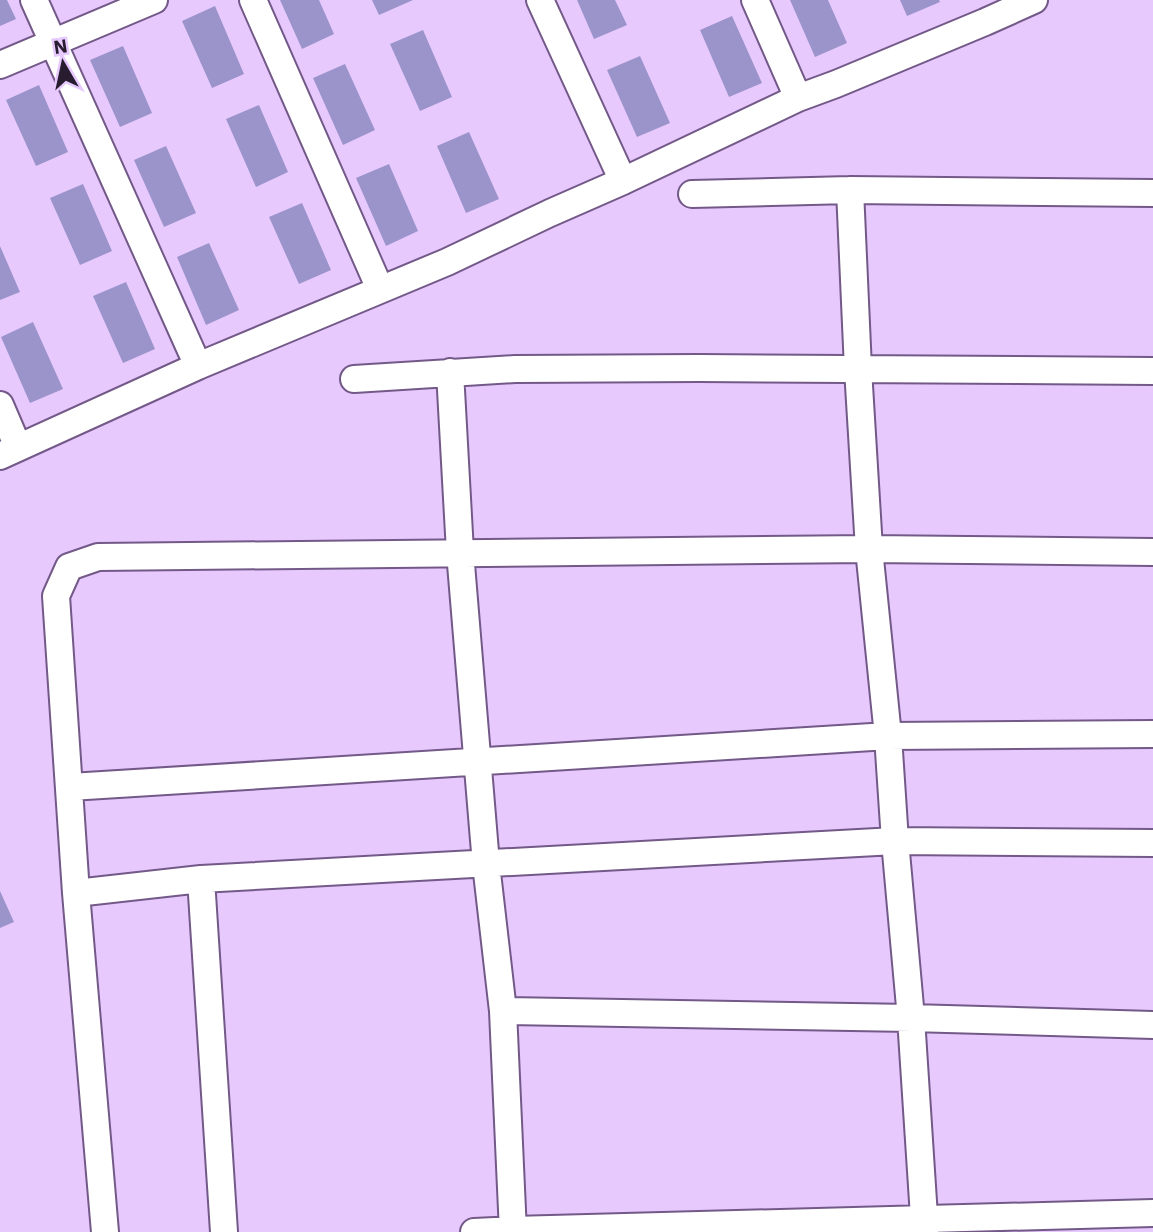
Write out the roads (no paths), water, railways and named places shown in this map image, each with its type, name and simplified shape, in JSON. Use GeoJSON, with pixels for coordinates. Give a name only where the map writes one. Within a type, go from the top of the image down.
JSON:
{"type":"FeatureCollection","features":[{"type":"Feature","properties":{"kind":"street"},"geometry":{"type":"LineString","coordinates":[[34,0],[198,366]]}},
{"type":"Feature","properties":{"kind":"street"},"geometry":{"type":"LineString","coordinates":[[0,65],[154,0]]}},
{"type":"Feature","properties":{"kind":"street"},"geometry":{"type":"LineString","coordinates":[[253,0],[380,289]]}},
{"type":"Feature","properties":{"kind":"street"},"geometry":{"type":"LineString","coordinates":[[540,0],[622,181]]}},
{"type":"Feature","properties":{"kind":"street"},"geometry":{"type":"LineString","coordinates":[[755,0],[798,98]]}},
{"type":"Feature","properties":{"kind":"street"},"geometry":{"type":"LineString","coordinates":[[0,405],[9,452],[198,366],[447,262],[798,98],[836,84],[980,11],[1034,0]]}},
{"type":"Feature","properties":{"kind":"street"},"geometry":{"type":"LineString","coordinates":[[850,190],[869,549],[888,736],[911,1018],[924,1226]]}},
{"type":"Feature","properties":{"kind":"street"},"geometry":{"type":"LineString","coordinates":[[692,194],[850,190],[1153,193]]}},
{"type":"Feature","properties":{"kind":"street"},"geometry":{"type":"LineString","coordinates":[[354,379],[515,369],[1153,371]]}},
{"type":"Feature","properties":{"kind":"street"},"geometry":{"type":"LineString","coordinates":[[450,372],[460,552],[486,864],[503,1011],[513,1231]]}},
{"type":"Feature","properties":{"kind":"street"},"geometry":{"type":"LineString","coordinates":[[105,1232],[76,893],[56,596],[69,567],[98,557],[869,549],[1153,552]]}},
{"type":"Feature","properties":{"kind":"street"},"geometry":{"type":"LineString","coordinates":[[69,787],[888,736],[1153,734]]}},
{"type":"Feature","properties":{"kind":"street"},"geometry":{"type":"LineString","coordinates":[[76,893],[201,879],[895,841],[1153,844]]}},
{"type":"Feature","properties":{"kind":"street"},"geometry":{"type":"LineString","coordinates":[[201,879],[224,1232]]}},
{"type":"Feature","properties":{"kind":"street"},"geometry":{"type":"LineString","coordinates":[[503,1011],[1153,1025]]}},
{"type":"Feature","properties":{"kind":"street"},"geometry":{"type":"LineString","coordinates":[[474,1232],[924,1226],[1153,1213]]}}]}
